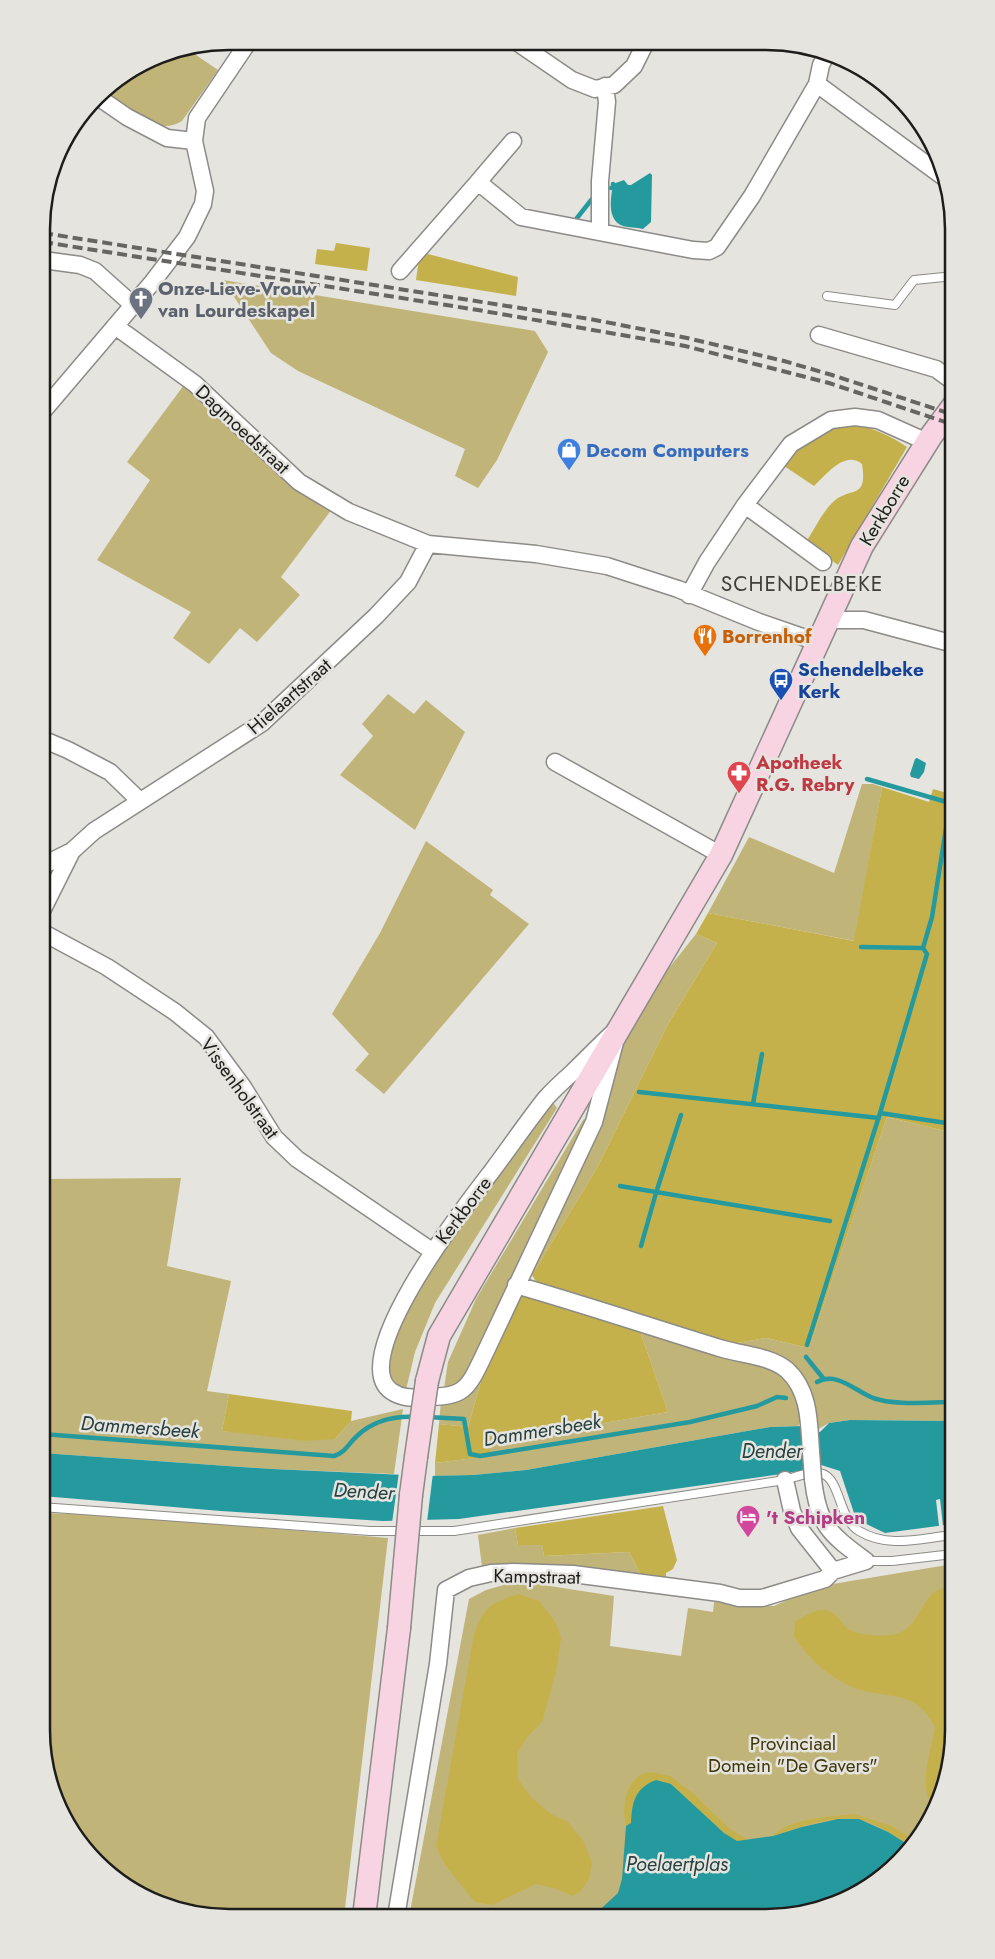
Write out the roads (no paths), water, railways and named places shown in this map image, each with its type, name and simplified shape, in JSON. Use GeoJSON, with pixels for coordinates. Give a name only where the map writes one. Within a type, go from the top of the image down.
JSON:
{"type":"FeatureCollection","features":[{"type":"Feature","properties":{"kind":"street"},"geometry":{"type":"LineString","coordinates":[[50,403],[188,237],[203,204],[205,191],[194,141],[197,118],[243,50]]}},
{"type":"Feature","properties":{"kind":"street"},"geometry":{"type":"LineString","coordinates":[[528,50],[572,80],[595,89],[614,85],[634,66],[642,50]]}},
{"type":"Feature","properties":{"kind":"street"},"geometry":{"type":"LineString","coordinates":[[478,182],[520,217],[694,250],[709,251],[717,247],[752,196],[817,84],[820,65],[824,59]]}},
{"type":"Feature","properties":{"kind":"street"},"geometry":{"type":"LineString","coordinates":[[817,84],[936,171]]}},
{"type":"Feature","properties":{"kind":"street"},"geometry":{"type":"LineString","coordinates":[[600,232],[600,181],[607,102],[605,86]]}},
{"type":"Feature","properties":{"kind":"street"},"geometry":{"type":"LineString","coordinates":[[103,101],[127,117],[167,138],[194,141]]}},
{"type":"Feature","properties":{"kind":"street"},"geometry":{"type":"LineString","coordinates":[[400,271],[513,141]]}},
{"type":"Feature","properties":{"kind":"street"},"geometry":{"type":"LineString","coordinates":[[50,261],[80,265],[95,272],[133,305]]}},
{"type":"Feature","properties":{"kind":"street","name":"Dagmoedstraat"},"geometry":{"type":"LineString","coordinates":[[115,326],[195,384],[299,482],[349,512],[428,544],[536,554],[607,566],[678,589],[759,622],[817,642]]}},
{"type":"Feature","properties":{"kind":"street"},"geometry":{"type":"LineString","coordinates":[[819,335],[936,369],[945,376]]}},
{"type":"Feature","properties":{"kind":"street"},"geometry":{"type":"LineString","coordinates":[[689,595],[707,562],[745,505],[791,444],[831,420],[855,417],[878,420],[927,442]]}},
{"type":"Feature","properties":{"kind":"street","name":"Kerkborre"},"geometry":{"type":"LineString","coordinates":[[365,1909],[399,1628],[411,1495],[427,1381],[439,1336],[720,855],[862,546],[945,417]]}},
{"type":"Feature","properties":{"kind":"street"},"geometry":{"type":"LineString","coordinates":[[745,505],[824,562]]}},
{"type":"Feature","properties":{"kind":"street","name":"Hielaartstraat"},"geometry":{"type":"LineString","coordinates":[[50,862],[72,851],[94,831],[262,723],[376,616],[408,582],[428,544]]}},
{"type":"Feature","properties":{"kind":"street"},"geometry":{"type":"LineString","coordinates":[[829,620],[864,620],[945,642]]}},
{"type":"Feature","properties":{"kind":"street"},"geometry":{"type":"LineString","coordinates":[[50,742],[110,772],[140,801]]}},
{"type":"Feature","properties":{"kind":"street"},"geometry":{"type":"LineString","coordinates":[[554,762],[720,855]]}},
{"type":"Feature","properties":{"kind":"street","name":"Hielaartstraat"},"geometry":{"type":"LineString","coordinates":[[50,895],[72,851]]}},
{"type":"Feature","properties":{"kind":"street","name":"Vissenholstraat"},"geometry":{"type":"LineString","coordinates":[[50,936],[107,967],[175,1012],[206,1037],[243,1087],[274,1137],[298,1159],[432,1252]]}},
{"type":"Feature","properties":{"kind":"street","name":"Kerkborre"},"geometry":{"type":"LineString","coordinates":[[619,1026],[594,1122],[477,1371],[461,1392],[447,1397],[404,1398],[387,1388],[381,1372],[383,1350],[409,1292],[432,1252],[547,1097],[619,1026]]}},
{"type":"Feature","properties":{"kind":"street"},"geometry":{"type":"LineString","coordinates":[[516,1285],[729,1351],[771,1361],[787,1370],[800,1386],[807,1404],[819,1514],[840,1542],[866,1561]]}},
{"type":"Feature","properties":{"kind":"street"},"geometry":{"type":"LineString","coordinates":[[785,1480],[792,1511],[799,1528],[833,1571]]}},
{"type":"Feature","properties":{"kind":"street","name":"Kampstraat"},"geometry":{"type":"LineString","coordinates":[[397,1909],[436,1672],[446,1590],[470,1578],[491,1573],[514,1572],[573,1574],[720,1593],[739,1598],[762,1598],[825,1579],[833,1571],[866,1561]]}},
{"type":"Feature","properties":{"kind":"lane"},"geometry":{"type":"LineString","coordinates":[[827,296],[895,305],[914,280],[945,277]]}},
{"type":"Feature","properties":{"kind":"lane"},"geometry":{"type":"LineString","coordinates":[[50,1508],[370,1530],[454,1531],[785,1480],[804,1474],[822,1473],[830,1478],[845,1516],[852,1526],[859,1531],[876,1539],[891,1543],[945,1536]]}},
{"type":"Feature","properties":{"kind":"lane"},"geometry":{"type":"LineString","coordinates":[[866,1561],[892,1561],[945,1555]]}},
{"type":"Feature","properties":{"kind":"water"},"geometry":{"type":"Polygon","coordinates":[[[650,173],[652,175],[651,222],[643,229],[625,227],[614,219],[612,214],[611,195],[613,184],[624,180],[628,185],[631,185],[650,173]]]}},
{"type":"Feature","properties":{"kind":"water"},"geometry":{"type":"Polygon","coordinates":[[[917,758],[926,763],[924,772],[919,779],[911,777],[910,774],[917,758]]]}},
{"type":"Feature","properties":{"kind":"water","name":"Dender"},"geometry":{"type":"Polygon","coordinates":[[[850,1420],[945,1421],[945,1525],[885,1533],[856,1519],[840,1471],[818,1464],[806,1470],[781,1474],[459,1519],[383,1521],[221,1511],[50,1497],[50,1454],[272,1469],[428,1476],[473,1475],[526,1470],[770,1427],[802,1426],[804,1432],[820,1432],[829,1423],[850,1420]]]}},
{"type":"Feature","properties":{"kind":"water","name":"Poelaertplas"},"geometry":{"type":"Polygon","coordinates":[[[656,1780],[671,1784],[724,1833],[737,1841],[773,1836],[838,1819],[859,1819],[888,1832],[905,1843],[884,1865],[856,1885],[824,1900],[801,1906],[778,1909],[601,1909],[618,1893],[622,1879],[626,1826],[631,1823],[632,1809],[636,1797],[643,1787],[656,1780]]]}},
{"type":"Feature","properties":{"kind":"waterway"},"geometry":{"type":"LineString","coordinates":[[611,188],[613,184]]}},
{"type":"Feature","properties":{"kind":"waterway"},"geometry":{"type":"LineString","coordinates":[[577,218],[592,199]]}},
{"type":"Feature","properties":{"kind":"waterway"},"geometry":{"type":"LineString","coordinates":[[867,779],[945,802]]}},
{"type":"Feature","properties":{"kind":"waterway"},"geometry":{"type":"LineString","coordinates":[[923,948],[932,917],[945,835]]}},
{"type":"Feature","properties":{"kind":"waterway"},"geometry":{"type":"LineString","coordinates":[[861,947],[923,948],[927,954],[880,1113]]}},
{"type":"Feature","properties":{"kind":"waterway"},"geometry":{"type":"LineString","coordinates":[[753,1104],[762,1054]]}},
{"type":"Feature","properties":{"kind":"waterway"},"geometry":{"type":"LineString","coordinates":[[639,1092],[879,1118]]}},
{"type":"Feature","properties":{"kind":"waterway"},"geometry":{"type":"LineString","coordinates":[[807,1345],[880,1113],[945,1123]]}},
{"type":"Feature","properties":{"kind":"waterway"},"geometry":{"type":"LineString","coordinates":[[641,1246],[681,1115]]}},
{"type":"Feature","properties":{"kind":"waterway"},"geometry":{"type":"LineString","coordinates":[[620,1186],[830,1221]]}},
{"type":"Feature","properties":{"kind":"waterway"},"geometry":{"type":"LineString","coordinates":[[806,1357],[823,1378]]}},
{"type":"Feature","properties":{"kind":"waterway","name":"Dammersbeek"},"geometry":{"type":"LineString","coordinates":[[817,1382],[824,1379],[839,1380],[873,1398],[892,1402],[945,1402]]}},
{"type":"Feature","properties":{"kind":"waterway","name":"Dammersbeek"},"geometry":{"type":"LineString","coordinates":[[428,1417],[464,1419],[470,1454],[480,1456],[690,1422],[757,1406],[777,1397],[786,1398]]}},
{"type":"Feature","properties":{"kind":"waterway","name":"Dammersbeek"},"geometry":{"type":"LineString","coordinates":[[50,1435],[334,1456],[344,1450],[363,1431],[377,1423],[399,1417],[415,1417]]}},
{"type":"Feature","properties":{"kind":"railway"},"geometry":{"type":"LineString","coordinates":[[50,234],[590,319],[687,338],[784,361],[945,412]]}},
{"type":"Feature","properties":{"kind":"railway"},"geometry":{"type":"LineString","coordinates":[[50,243],[478,310],[685,346],[829,383],[945,422]]}},
{"type":"Feature","properties":{"kind":"place","name":"Onze-Lieve-Vrouw van Lourdeskapel"},"geometry":{"type":"Point","coordinates":[141,320]}},
{"type":"Feature","properties":{"kind":"place","name":"Decom Computers"},"geometry":{"type":"Point","coordinates":[569,471]}},
{"type":"Feature","properties":{"kind":"place","name":"Borrenhof"},"geometry":{"type":"Point","coordinates":[705,657]}},
{"type":"Feature","properties":{"kind":"place","name":"Schendelbeke Kerk"},"geometry":{"type":"Point","coordinates":[781,701]}},
{"type":"Feature","properties":{"kind":"place","name":"Apotheek R.G. Rebry"},"geometry":{"type":"Point","coordinates":[739,794]}},
{"type":"Feature","properties":{"kind":"place","name":"'t Schipken"},"geometry":{"type":"Point","coordinates":[748,1538]}},
{"type":"Feature","properties":{"kind":"district","name":"SCHENDELBEKE"},"geometry":{"type":"Point","coordinates":[802,584]}},
{"type":"Feature","properties":{"kind":"park label","name":"Provinciaal Domein \"De Gavers\""},"geometry":{"type":"Point","coordinates":[793,1754]}}]}
